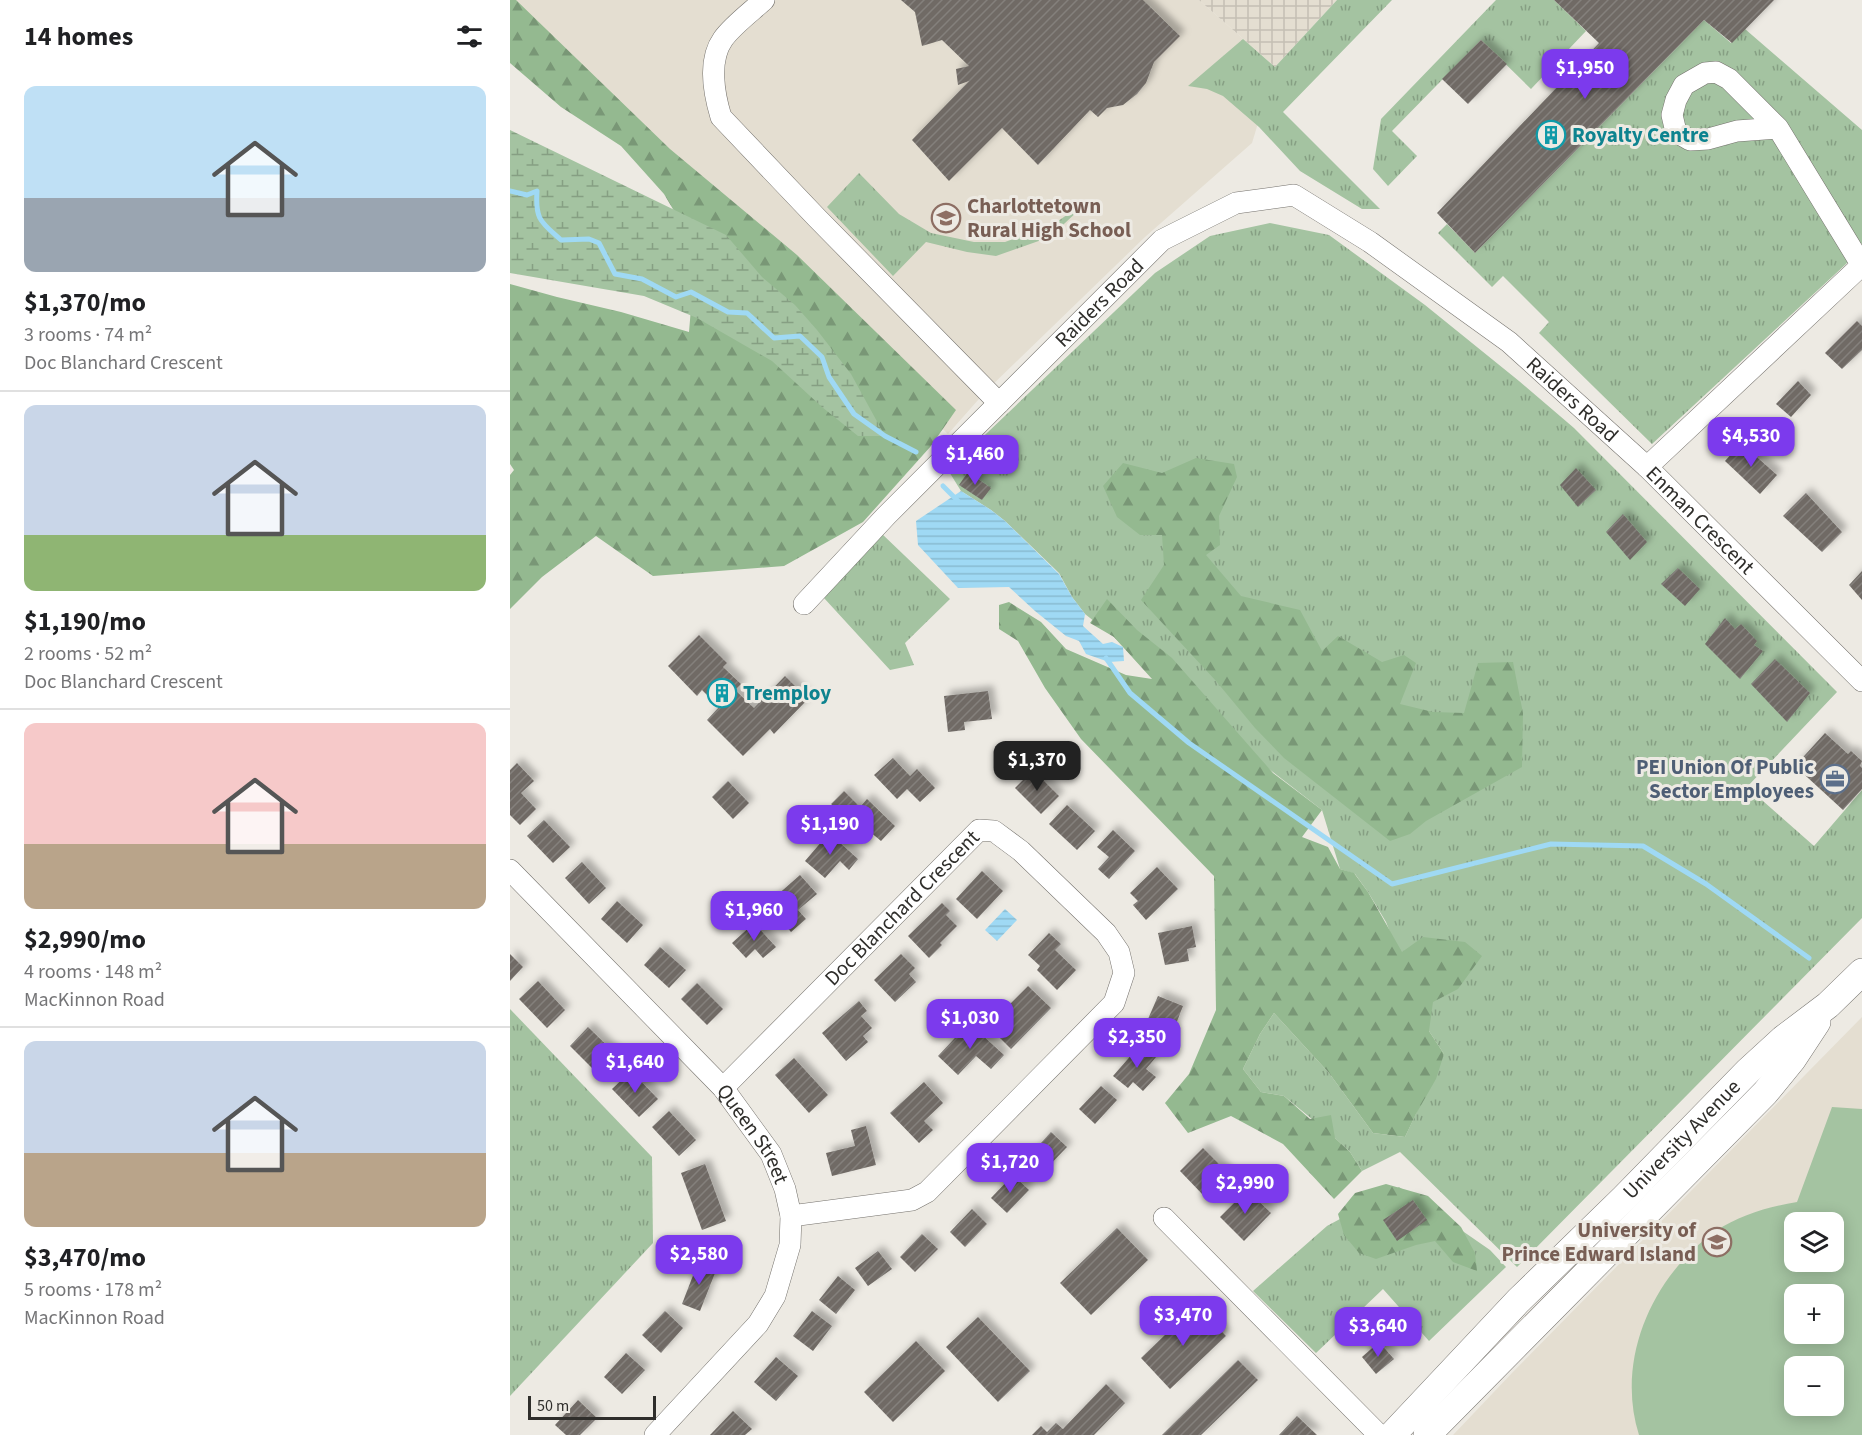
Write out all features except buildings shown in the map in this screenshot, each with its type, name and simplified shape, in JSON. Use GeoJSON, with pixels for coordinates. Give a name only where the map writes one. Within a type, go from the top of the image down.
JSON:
{"type":"FeatureCollection","features":[{"type":"Feature","properties":{"kind":"main road","name":"University Avenue"},"geometry":{"type":"LineString","coordinates":[[1392,1435],[1518,1301],[1624,1198],[1748,1071],[1783,1039],[1828,1005],[1862,972]]}},
{"type":"Feature","properties":{"kind":"main road","name":"University Avenue"},"geometry":{"type":"LineString","coordinates":[[1427,1435],[1765,1093],[1792,1060],[1828,1005]]}},
{"type":"Feature","properties":{"kind":"street"},"geometry":{"type":"LineString","coordinates":[[764,0],[723,39],[715,58],[715,96],[721,117],[825,227],[999,403],[886,516],[804,604]]}},
{"type":"Feature","properties":{"kind":"street"},"geometry":{"type":"LineString","coordinates":[[1778,128],[1737,131],[1708,139],[1690,140],[1676,132],[1672,115],[1676,100],[1684,85],[1705,74],[1716,72],[1729,79],[1778,128],[1862,265]]}},
{"type":"Feature","properties":{"kind":"street","name":"Raiders Road"},"geometry":{"type":"LineString","coordinates":[[999,403],[1162,240],[1236,203],[1294,195],[1370,242],[1509,342],[1647,467]]}},
{"type":"Feature","properties":{"kind":"street","name":"Enman Crescent"},"geometry":{"type":"LineString","coordinates":[[1862,265],[1647,467],[1862,681]]}},
{"type":"Feature","properties":{"kind":"street","name":"Doc Blanchard Crescent"},"geometry":{"type":"LineString","coordinates":[[723,1088],[979,830],[994,831],[1020,851],[1106,933],[1119,952],[1124,973],[1114,1003],[927,1192],[903,1202],[791,1216]]}},
{"type":"Feature","properties":{"kind":"street","name":"Queen Street"},"geometry":{"type":"LineString","coordinates":[[510,870],[723,1088],[771,1154],[785,1189],[791,1216],[790,1245],[775,1296],[758,1324],[655,1435]]}},
{"type":"Feature","properties":{"kind":"street"},"geometry":{"type":"LineString","coordinates":[[1164,1218],[1379,1435]]}},
{"type":"Feature","properties":{"kind":"shaded area","name":"Charlottetown Rural High School"},"geometry":{"type":"Polygon","coordinates":[[[510,0],[1199,0],[1275,67],[1252,143],[1145,237],[986,391],[948,434],[706,199],[510,0]]]}},
{"type":"Feature","properties":{"kind":"shaded area"},"geometry":{"type":"Polygon","coordinates":[[[1199,0],[1337,0],[1275,67],[1199,0]]]}},
{"type":"Feature","properties":{"kind":"shaded area","name":"University of Prince Edward Island"},"geometry":{"type":"Polygon","coordinates":[[[1862,1017],[1862,1435],[1453,1435],[1512,1373],[1862,1017]]]}},
{"type":"Feature","properties":{"kind":"green space"},"geometry":{"type":"Polygon","coordinates":[[[510,0],[516,0],[670,149],[797,255],[956,410],[931,446],[863,522],[784,566],[653,576],[596,536],[542,577],[510,609],[510,475],[514,470],[510,464],[510,284],[689,332],[696,248],[664,194],[621,146],[561,107],[510,63],[510,0]]]}},
{"type":"Feature","properties":{"kind":"green space"},"geometry":{"type":"Polygon","coordinates":[[[1337,0],[1392,0],[1283,112],[1380,209],[1362,209],[1300,171],[1259,127],[1223,96],[1207,89],[1188,86],[1243,39],[1275,67],[1337,0]]]}},
{"type":"Feature","properties":{"kind":"green space"},"geometry":{"type":"Polygon","coordinates":[[[1496,0],[1554,0],[1586,31],[1531,89],[1481,40],[1392,131],[1417,156],[1388,186],[1373,169],[1381,119],[1496,0]]]}},
{"type":"Feature","properties":{"kind":"green space"},"geometry":{"type":"Polygon","coordinates":[[[1704,20],[1731,43],[1745,29],[1862,130],[1862,243],[1846,264],[1652,444],[1539,333],[1549,322],[1503,276],[1492,287],[1438,233],[1447,224],[1475,253],[1704,20]]]}},
{"type":"Feature","properties":{"kind":"green space"},"geometry":{"type":"Polygon","coordinates":[[[510,130],[726,235],[762,277],[795,305],[817,330],[851,374],[885,436],[858,436],[822,407],[772,361],[697,318],[644,296],[510,273],[510,130]]]}},
{"type":"Feature","properties":{"kind":"green space"},"geometry":{"type":"Polygon","coordinates":[[[859,173],[899,214],[931,233],[974,242],[1005,242],[1054,224],[1078,207],[1080,209],[1050,237],[996,256],[926,242],[893,276],[827,207],[859,173]]]}},
{"type":"Feature","properties":{"kind":"green space"},"geometry":{"type":"Polygon","coordinates":[[[1270,223],[1329,235],[1425,305],[1519,381],[1574,428],[1837,692],[1747,787],[1814,846],[1862,790],[1862,918],[1517,1267],[1400,1152],[1362,1171],[1350,1152],[1335,1138],[1284,1096],[1261,1092],[1243,1069],[1260,1034],[1274,1013],[1329,1073],[1373,1133],[1405,1137],[1444,1054],[1429,1031],[1386,922],[1355,874],[1340,869],[1322,810],[1153,679],[1114,637],[1085,614],[1072,597],[1059,573],[1005,521],[961,491],[948,470],[1155,273],[1210,236],[1270,223]]]}},
{"type":"Feature","properties":{"kind":"green space"},"geometry":{"type":"Polygon","coordinates":[[[1196,458],[1234,464],[1237,477],[1219,516],[1220,545],[1206,555],[1241,596],[1300,610],[1322,651],[1338,636],[1382,662],[1404,655],[1416,663],[1400,704],[1433,712],[1464,713],[1478,663],[1513,662],[1523,713],[1522,767],[1426,821],[1410,834],[1390,841],[1284,758],[1141,600],[1164,565],[1162,535],[1140,535],[1117,517],[1103,486],[1123,463],[1162,473],[1196,458]]]}},
{"type":"Feature","properties":{"kind":"green space"},"geometry":{"type":"Polygon","coordinates":[[[881,533],[950,599],[905,643],[914,665],[890,670],[824,598],[881,533]]]}},
{"type":"Feature","properties":{"kind":"green space"},"geometry":{"type":"Polygon","coordinates":[[[1107,599],[1137,630],[1172,658],[1273,773],[1322,810],[1302,837],[1328,847],[1340,869],[1354,873],[1368,892],[1402,952],[1423,937],[1465,942],[1482,956],[1458,989],[1433,1002],[1429,1031],[1444,1054],[1436,1079],[1405,1137],[1373,1133],[1329,1073],[1274,1013],[1260,1034],[1243,1069],[1261,1092],[1284,1096],[1310,1119],[1331,1115],[1335,1138],[1350,1152],[1362,1171],[1334,1199],[1283,1144],[1231,1116],[1188,1133],[1165,1103],[1189,1074],[1216,1010],[1214,876],[1081,739],[1045,688],[1018,641],[999,629],[999,605],[1009,602],[1041,622],[1066,649],[1126,675],[1152,679],[1114,637],[1090,623],[1107,599]]]}},
{"type":"Feature","properties":{"kind":"green space"},"geometry":{"type":"Polygon","coordinates":[[[510,1009],[652,1157],[653,1243],[510,1396],[510,1009]]]}},
{"type":"Feature","properties":{"kind":"green space"},"geometry":{"type":"Polygon","coordinates":[[[1832,1107],[1862,1109],[1862,1435],[1639,1435],[1633,1406],[1632,1377],[1636,1349],[1645,1321],[1658,1295],[1674,1271],[1694,1249],[1716,1231],[1735,1220],[1775,1206],[1797,1202],[1832,1107]]]}},
{"type":"Feature","properties":{"kind":"green space"},"geometry":{"type":"Polygon","coordinates":[[[1386,1184],[1428,1196],[1461,1227],[1475,1253],[1477,1271],[1453,1262],[1435,1241],[1376,1259],[1359,1253],[1344,1235],[1338,1214],[1355,1193],[1386,1184]]]}},
{"type":"Feature","properties":{"kind":"green space"},"geometry":{"type":"Polygon","coordinates":[[[1399,1187],[1490,1250],[1506,1267],[1429,1341],[1383,1289],[1316,1353],[1253,1291],[1327,1226],[1399,1187]]]}},
{"type":"Feature","properties":{"kind":"water"},"geometry":{"type":"Polygon","coordinates":[[[961,491],[1005,521],[1059,574],[1085,614],[1083,626],[1103,644],[1112,642],[1123,647],[1124,661],[1109,662],[1086,654],[1079,641],[1066,636],[1009,587],[958,588],[918,545],[916,521],[961,491]]]}},
{"type":"Feature","properties":{"kind":"water"},"geometry":{"type":"Polygon","coordinates":[[[1005,909],[1017,920],[997,941],[985,930],[1005,909]]]}},
{"type":"Feature","properties":{"kind":"waterway"},"geometry":{"type":"LineString","coordinates":[[510,191],[527,195],[537,191],[538,215],[544,224],[561,240],[589,239],[599,243],[615,274],[642,279],[676,297],[691,292],[728,312],[747,313],[774,338],[800,336],[822,357],[829,377],[854,414],[885,436],[916,452]]}},
{"type":"Feature","properties":{"kind":"waterway"},"geometry":{"type":"LineString","coordinates":[[943,486],[958,501]]}},
{"type":"Feature","properties":{"kind":"waterway"},"geometry":{"type":"LineString","coordinates":[[1106,658],[1130,693],[1189,743],[1392,884],[1551,844],[1643,846],[1706,884],[1809,958]]}},
{"type":"Feature","properties":{"kind":"place","name":"Royalty Centre"},"geometry":{"type":"Point","coordinates":[1551,135]}},
{"type":"Feature","properties":{"kind":"place","name":"Charlottetown Rural High School"},"geometry":{"type":"Point","coordinates":[946,218]}},
{"type":"Feature","properties":{"kind":"place","name":"Tremploy"},"geometry":{"type":"Point","coordinates":[722,693]}},
{"type":"Feature","properties":{"kind":"place","name":"PEI Union Of Public Sector Employees"},"geometry":{"type":"Point","coordinates":[1835,779]}},
{"type":"Feature","properties":{"kind":"place","name":"University of Prince Edward Island"},"geometry":{"type":"Point","coordinates":[1717,1242]}}]}
